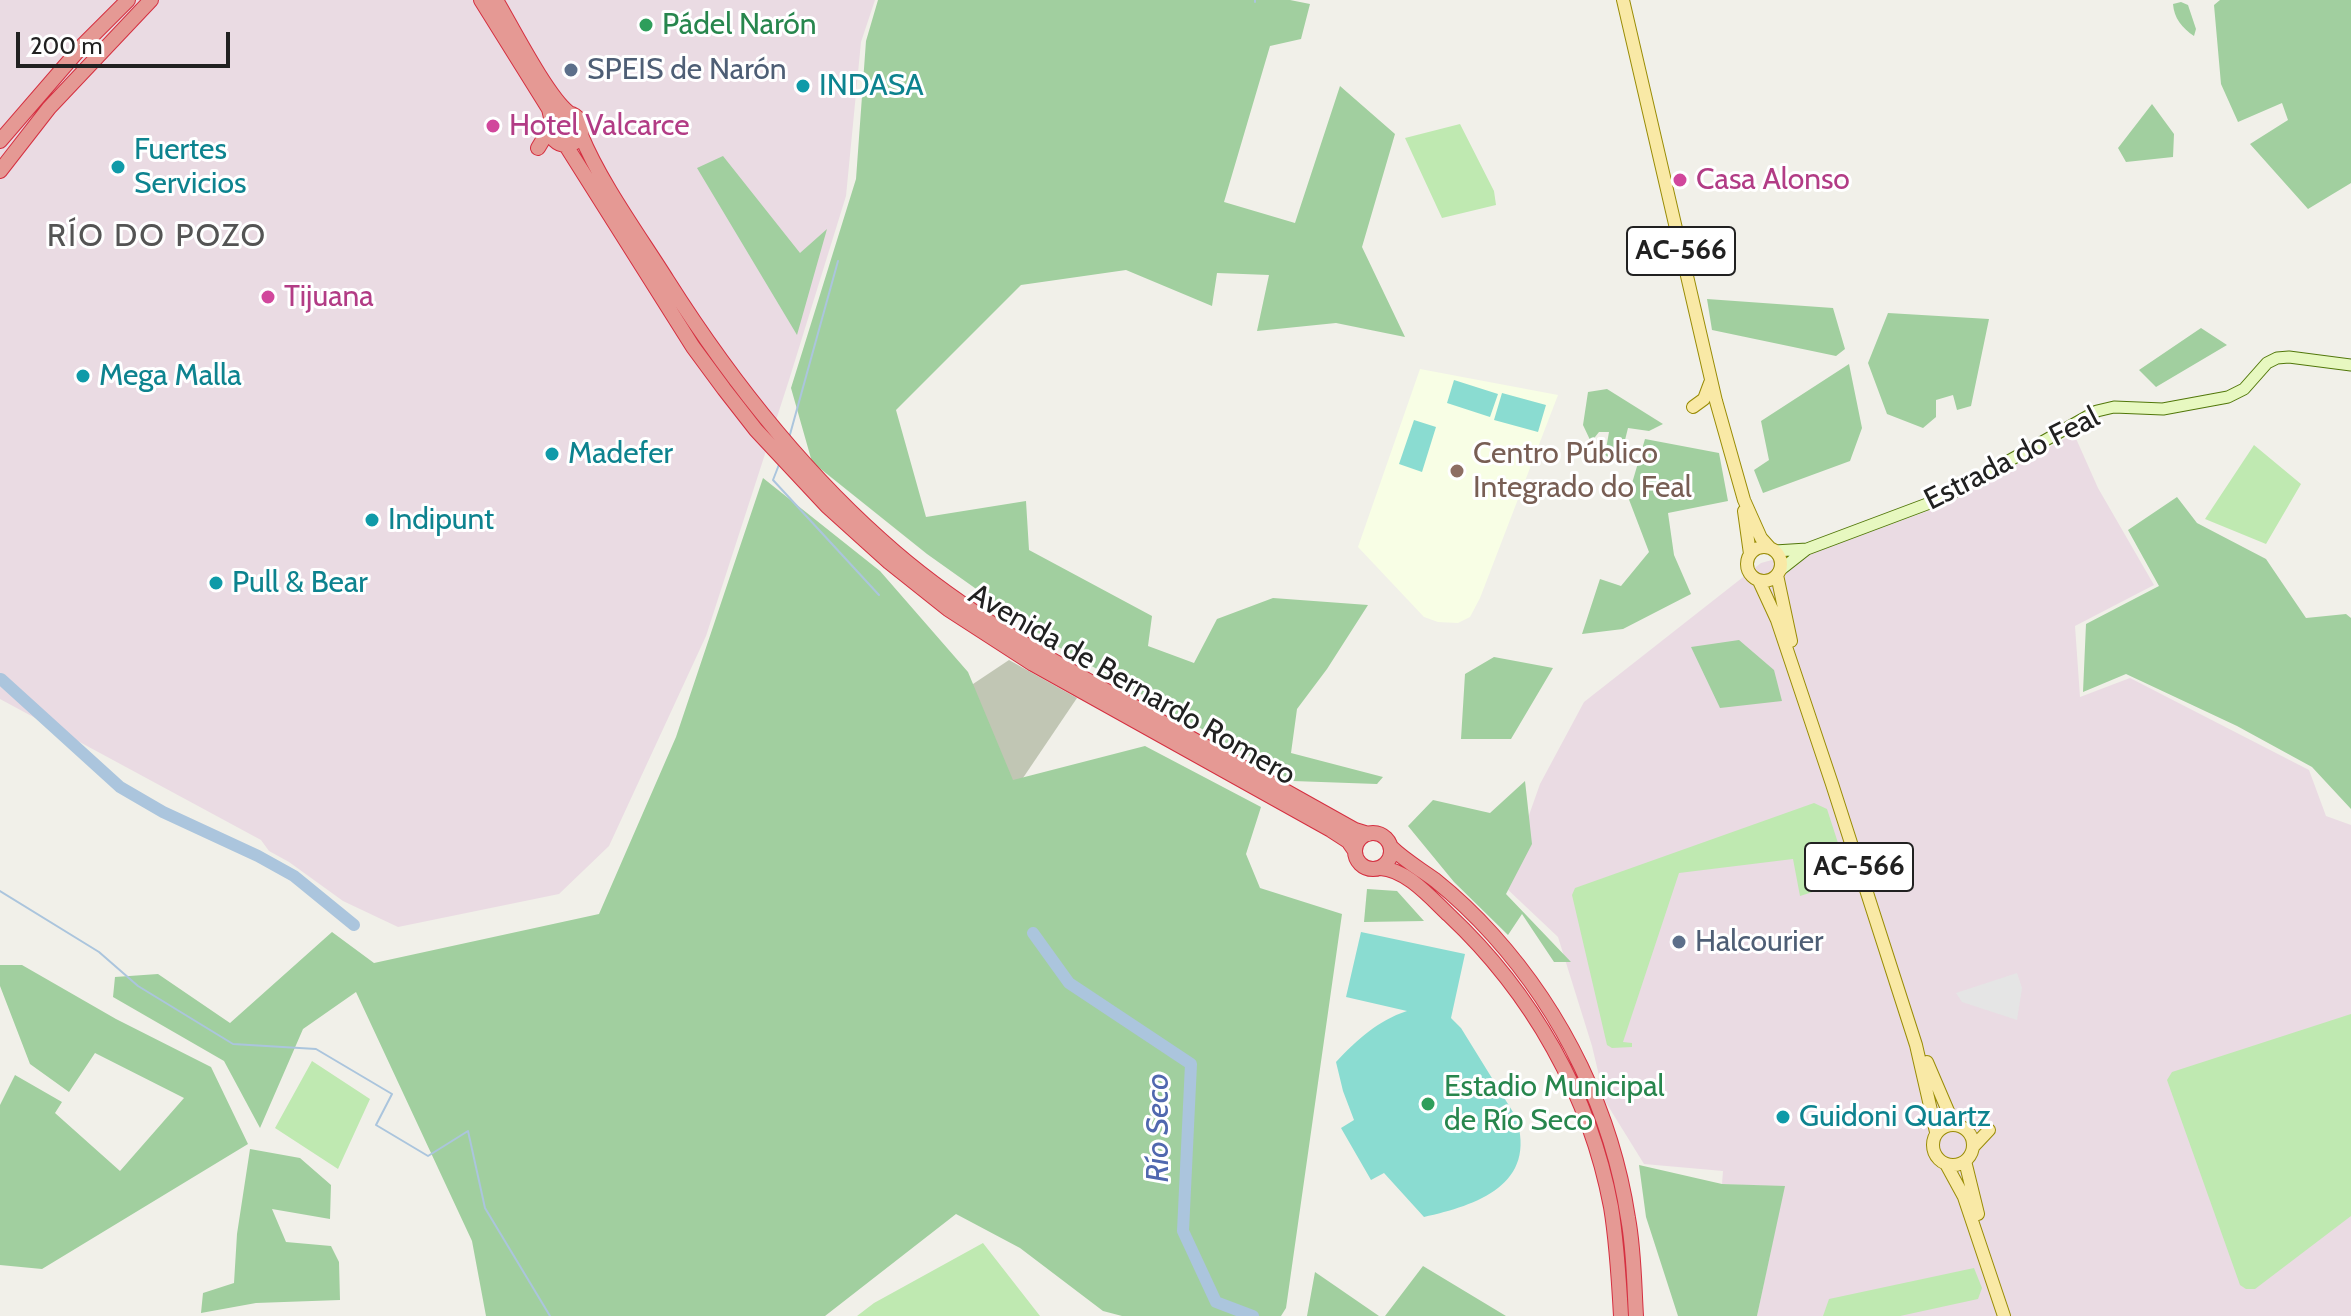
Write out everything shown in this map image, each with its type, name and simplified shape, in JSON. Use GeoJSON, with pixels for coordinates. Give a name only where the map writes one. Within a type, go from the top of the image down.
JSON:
{"type":"FeatureCollection","features":[{"type":"Feature","properties":{"kind":"highway"},"geometry":{"type":"LineString","coordinates":[[2,138],[40,88],[118,0]]}},
{"type":"Feature","properties":{"kind":"highway"},"geometry":{"type":"LineString","coordinates":[[2,138],[83,45],[128,0]]}},
{"type":"Feature","properties":{"kind":"highway"},"geometry":{"type":"LineString","coordinates":[[0,171],[49,108],[151,0]]}},
{"type":"Feature","properties":{"kind":"highway","name":"Avenida de Bernardo Romero"},"geometry":{"type":"LineString","coordinates":[[481,0],[549,109],[556,134],[693,347],[756,430],[827,506],[889,562],[948,609],[1033,664],[1331,830],[1348,841],[1355,851]]}},
{"type":"Feature","properties":{"kind":"highway","name":"Avenida de Bernardo Romero"},"geometry":{"type":"LineString","coordinates":[[496,0],[549,88],[577,122],[629,219],[705,339],[766,421],[840,502],[896,554],[1026,646],[1355,830],[1368,834]]}},
{"type":"Feature","properties":{"kind":"highway"},"geometry":{"type":"LineString","coordinates":[[557,116],[577,122],[576,141],[556,134],[557,116]]}},
{"type":"Feature","properties":{"kind":"highway"},"geometry":{"type":"LineString","coordinates":[[1621,1316],[1611,1208],[1600,1161],[1586,1117],[1548,1038],[1517,991],[1466,930],[1398,872],[1370,869],[1361,864],[1355,851],[1359,840],[1368,834],[1380,834],[1391,847],[1434,879],[1492,933],[1545,1002],[1567,1039],[1604,1121],[1618,1168],[1632,1243],[1636,1316]]}},
{"type":"Feature","properties":{"kind":"highway"},"geometry":{"type":"LineString","coordinates":[[1380,868],[1390,857],[1391,847]]}},
{"type":"Feature","properties":{"kind":"main road","name":"AC-566"},"geometry":{"type":"LineString","coordinates":[[1623,0],[1716,401],[1744,500],[1761,538],[1773,550]]}},
{"type":"Feature","properties":{"kind":"main road","name":"Estrada do Feal"},"geometry":{"type":"LineString","coordinates":[[1773,550],[1807,549],[1943,498],[2097,411],[2114,407],[2163,409],[2228,397],[2244,389],[2267,363],[2277,358],[2351,365]]}},
{"type":"Feature","properties":{"kind":"main road"},"geometry":{"type":"LineString","coordinates":[[1693,407],[1704,399],[1711,380]]}},
{"type":"Feature","properties":{"kind":"main road"},"geometry":{"type":"LineString","coordinates":[[1693,407],[1716,401]]}},
{"type":"Feature","properties":{"kind":"main road"},"geometry":{"type":"LineString","coordinates":[[1693,407],[1706,407],[1721,419]]}},
{"type":"Feature","properties":{"kind":"main road","name":"AC-566"},"geometry":{"type":"LineString","coordinates":[[1744,500],[1750,554]]}},
{"type":"Feature","properties":{"kind":"main road"},"geometry":{"type":"LineString","coordinates":[[1778,573],[1770,581],[1759,581],[1747,570],[1750,554],[1759,548],[1773,550],[1781,562],[1778,573],[1789,635],[1905,996],[1954,1125]]}},
{"type":"Feature","properties":{"kind":"main road","name":"Estrada do Feal"},"geometry":{"type":"LineString","coordinates":[[1778,573],[1807,549]]}},
{"type":"Feature","properties":{"kind":"main road","name":"AC-566"},"geometry":{"type":"LineString","coordinates":[[1759,581],[1782,635],[1916,1045],[1933,1108],[1936,1132],[1934,1152],[1946,1164],[1964,1197],[2007,1316]]}},
{"type":"Feature","properties":{"kind":"main road"},"geometry":{"type":"LineString","coordinates":[[1936,1132],[1954,1125],[1968,1131],[1989,1130],[1965,1161],[1956,1165],[1946,1164]]}},
{"type":"Feature","properties":{"kind":"main road"},"geometry":{"type":"LineString","coordinates":[[1968,1131],[1973,1147]]}},
{"type":"Feature","properties":{"kind":"main road","name":"AC-566"},"geometry":{"type":"LineString","coordinates":[[1965,1161],[2007,1316]]}},
{"type":"Feature","properties":{"kind":"shaded area"},"geometry":{"type":"Polygon","coordinates":[[[0,0],[875,0],[861,42],[846,196],[706,636],[609,846],[559,894],[398,927],[343,901],[269,851],[261,840],[0,699],[0,0]]]}},
{"type":"Feature","properties":{"kind":"shaded area","name":"Centro Público Integrado do Feal"},"geometry":{"type":"Polygon","coordinates":[[[1420,369],[1558,395],[1480,598],[1470,617],[1458,623],[1438,622],[1424,617],[1358,547],[1420,369]]]}},
{"type":"Feature","properties":{"kind":"shaded area"},"geometry":{"type":"Polygon","coordinates":[[[1454,380],[1498,394],[1490,417],[1447,403],[1454,380]]]}},
{"type":"Feature","properties":{"kind":"shaded area"},"geometry":{"type":"Polygon","coordinates":[[[1502,393],[1546,405],[1538,432],[1494,420],[1502,393]]]}},
{"type":"Feature","properties":{"kind":"shaded area"},"geometry":{"type":"Polygon","coordinates":[[[1414,420],[1436,427],[1422,472],[1399,464],[1414,420]]]}},
{"type":"Feature","properties":{"kind":"shaded area"},"geometry":{"type":"Polygon","coordinates":[[[2074,434],[2098,488],[2154,585],[2075,626],[2080,697],[2130,678],[2309,770],[2326,816],[2351,825],[2351,1316],[1757,1316],[1784,1187],[1722,1184],[1723,1171],[1644,1164],[1605,1101],[1592,1046],[1558,937],[1504,886],[1540,784],[1584,702],[1761,563],[1821,550],[1936,508],[2074,434]]]}},
{"type":"Feature","properties":{"kind":"shaded area"},"geometry":{"type":"Polygon","coordinates":[[[1009,660],[1077,698],[1000,812],[970,686],[1009,660]]]}},
{"type":"Feature","properties":{"kind":"shaded area","name":"Estadio Municipal de Río Seco"},"geometry":{"type":"Polygon","coordinates":[[[1361,932],[1465,954],[1451,1018],[1461,1028],[1516,1117],[1521,1140],[1518,1160],[1511,1175],[1498,1188],[1464,1206],[1424,1217],[1384,1173],[1371,1180],[1341,1128],[1354,1120],[1336,1062],[1368,1032],[1407,1011],[1346,997],[1361,932]]]}},
{"type":"Feature","properties":{"kind":"shaded area"},"geometry":{"type":"Polygon","coordinates":[[[2017,973],[2022,988],[2017,1020],[1962,1002],[1956,993],[2017,973]]]}},
{"type":"Feature","properties":{"kind":"green space"},"geometry":{"type":"Polygon","coordinates":[[[878,0],[1290,0],[1310,4],[1301,39],[1270,46],[1224,202],[1295,223],[1340,86],[1395,134],[1362,247],[1405,337],[1336,323],[1257,331],[1269,275],[1217,273],[1212,306],[1126,270],[1021,285],[896,410],[926,517],[1026,501],[1029,550],[1152,616],[1148,646],[1194,663],[1217,619],[1273,598],[1368,605],[1297,709],[1291,753],[1383,777],[1377,784],[1293,781],[1055,645],[927,554],[812,462],[791,388],[856,179],[866,41],[878,0]]]}},
{"type":"Feature","properties":{"kind":"green space"},"geometry":{"type":"Polygon","coordinates":[[[2220,0],[2351,0],[2351,183],[2308,209],[2250,144],[2288,120],[2282,103],[2238,122],[2221,84],[2214,5],[2220,0]]]}},
{"type":"Feature","properties":{"kind":"green space"},"geometry":{"type":"Polygon","coordinates":[[[2181,2],[2188,5],[2196,29],[2194,36],[2182,26],[2175,14],[2173,4],[2181,2]]]}},
{"type":"Feature","properties":{"kind":"green space"},"geometry":{"type":"Polygon","coordinates":[[[2152,104],[2174,134],[2173,157],[2126,162],[2118,148],[2152,104]]]}},
{"type":"Feature","properties":{"kind":"green space"},"geometry":{"type":"Polygon","coordinates":[[[1460,124],[1494,191],[1496,205],[1442,218],[1405,138],[1460,124]]]}},
{"type":"Feature","properties":{"kind":"green space"},"geometry":{"type":"Polygon","coordinates":[[[723,156],[800,253],[827,229],[797,335],[697,168],[723,156]]]}},
{"type":"Feature","properties":{"kind":"green space"},"geometry":{"type":"Polygon","coordinates":[[[1707,299],[1833,308],[1845,349],[1836,356],[1712,330],[1707,299]]]}},
{"type":"Feature","properties":{"kind":"green space"},"geometry":{"type":"Polygon","coordinates":[[[1888,313],[1989,319],[1971,406],[1957,410],[1953,395],[1936,400],[1936,417],[1923,428],[1887,414],[1868,363],[1888,313]]]}},
{"type":"Feature","properties":{"kind":"green space"},"geometry":{"type":"Polygon","coordinates":[[[2201,328],[2227,345],[2156,387],[2139,370],[2201,328]]]}},
{"type":"Feature","properties":{"kind":"green space"},"geometry":{"type":"Polygon","coordinates":[[[1849,364],[1862,428],[1850,461],[1763,493],[1754,470],[1769,460],[1761,421],[1849,364]]]}},
{"type":"Feature","properties":{"kind":"green space"},"geometry":{"type":"Polygon","coordinates":[[[1607,389],[1663,424],[1649,431],[1628,428],[1619,464],[1605,455],[1609,432],[1599,432],[1591,442],[1583,425],[1588,392],[1607,389]]]}},
{"type":"Feature","properties":{"kind":"green space"},"geometry":{"type":"Polygon","coordinates":[[[1645,439],[1719,453],[1728,501],[1668,513],[1674,555],[1691,594],[1623,629],[1582,634],[1600,579],[1621,586],[1649,552],[1628,497],[1645,439]]]}},
{"type":"Feature","properties":{"kind":"green space"},"geometry":{"type":"Polygon","coordinates":[[[2254,445],[2301,484],[2266,544],[2205,519],[2254,445]]]}},
{"type":"Feature","properties":{"kind":"green space"},"geometry":{"type":"Polygon","coordinates":[[[763,478],[880,571],[968,672],[1013,780],[1145,746],[1261,807],[1246,854],[1260,888],[1342,914],[1286,1308],[1281,1316],[1122,1316],[1103,1311],[1020,1248],[956,1214],[825,1316],[486,1316],[472,1241],[356,992],[303,1029],[260,1128],[224,1061],[113,997],[115,977],[158,974],[230,1023],[332,932],[374,963],[599,914],[676,737],[763,478]]]}},
{"type":"Feature","properties":{"kind":"green space"},"geometry":{"type":"Polygon","coordinates":[[[2177,497],[2197,523],[2266,559],[2306,618],[2346,614],[2351,618],[2351,809],[2312,767],[2237,726],[2126,674],[2083,692],[2086,624],[2159,586],[2128,530],[2177,497]]]}},
{"type":"Feature","properties":{"kind":"green space"},"geometry":{"type":"Polygon","coordinates":[[[1739,640],[1774,670],[1782,701],[1720,708],[1691,647],[1739,640]]]}},
{"type":"Feature","properties":{"kind":"green space"},"geometry":{"type":"Polygon","coordinates":[[[1494,657],[1553,668],[1511,739],[1461,739],[1465,674],[1494,657]]]}},
{"type":"Feature","properties":{"kind":"green space"},"geometry":{"type":"Polygon","coordinates":[[[1525,781],[1532,844],[1506,894],[1571,962],[1554,962],[1522,914],[1508,935],[1454,882],[1408,826],[1433,800],[1490,813],[1525,781]]]}},
{"type":"Feature","properties":{"kind":"green space"},"geometry":{"type":"Polygon","coordinates":[[[1814,803],[1827,809],[1850,880],[1800,896],[1793,859],[1679,873],[1623,1042],[1632,1043],[1632,1047],[1612,1048],[1607,1045],[1572,895],[1575,888],[1814,803]]]}},
{"type":"Feature","properties":{"kind":"green space"},"geometry":{"type":"Polygon","coordinates":[[[1367,889],[1397,891],[1424,921],[1364,922],[1367,889]]]}},
{"type":"Feature","properties":{"kind":"green space"},"geometry":{"type":"Polygon","coordinates":[[[0,965],[22,965],[116,1019],[211,1067],[248,1144],[42,1269],[0,1265],[0,1105],[15,1075],[62,1102],[55,1113],[120,1171],[184,1098],[95,1053],[69,1092],[30,1064],[0,986],[0,965]]]}},
{"type":"Feature","properties":{"kind":"green space"},"geometry":{"type":"Polygon","coordinates":[[[2351,1014],[2351,1216],[2255,1289],[2246,1289],[2240,1285],[2167,1080],[2172,1072],[2351,1014]]]}},
{"type":"Feature","properties":{"kind":"green space"},"geometry":{"type":"Polygon","coordinates":[[[312,1061],[370,1099],[338,1169],[275,1128],[312,1061]]]}},
{"type":"Feature","properties":{"kind":"green space"},"geometry":{"type":"Polygon","coordinates":[[[250,1149],[300,1158],[331,1185],[330,1219],[272,1209],[286,1242],[331,1246],[339,1262],[340,1300],[256,1303],[201,1313],[203,1293],[234,1283],[237,1234],[250,1149]]]}},
{"type":"Feature","properties":{"kind":"green space"},"geometry":{"type":"Polygon","coordinates":[[[1639,1165],[1722,1184],[1785,1186],[1757,1316],[1678,1316],[1646,1217],[1639,1165]]]}},
{"type":"Feature","properties":{"kind":"green space"},"geometry":{"type":"Polygon","coordinates":[[[983,1243],[1040,1316],[857,1316],[874,1303],[983,1243]]]}},
{"type":"Feature","properties":{"kind":"green space"},"geometry":{"type":"Polygon","coordinates":[[[1423,1266],[1506,1316],[1385,1316],[1423,1266]]]}},
{"type":"Feature","properties":{"kind":"green space"},"geometry":{"type":"Polygon","coordinates":[[[1974,1268],[1982,1288],[1978,1299],[1900,1316],[1823,1316],[1829,1299],[1974,1268]]]}},
{"type":"Feature","properties":{"kind":"green space"},"geometry":{"type":"Polygon","coordinates":[[[1315,1272],[1379,1316],[1307,1316],[1315,1272]]]}},
{"type":"Feature","properties":{"kind":"waterway"},"geometry":{"type":"LineString","coordinates":[[789,438],[838,261]]}},
{"type":"Feature","properties":{"kind":"waterway"},"geometry":{"type":"LineString","coordinates":[[780,462],[773,480],[879,595]]}},
{"type":"Feature","properties":{"kind":"waterway"},"geometry":{"type":"LineString","coordinates":[[1,679],[120,787],[163,812],[294,876],[354,925]]}},
{"type":"Feature","properties":{"kind":"waterway"},"geometry":{"type":"LineString","coordinates":[[0,891],[99,952],[138,986],[233,1044],[316,1049],[392,1094],[376,1125],[428,1156],[468,1131],[485,1208],[550,1316]]}},
{"type":"Feature","properties":{"kind":"waterway","name":"Río Seco"},"geometry":{"type":"LineString","coordinates":[[1033,933],[1069,983],[1191,1064],[1183,1231],[1216,1302],[1253,1316]]}},
{"type":"Feature","properties":{"kind":"place","name":"Pádel Narón"},"geometry":{"type":"Point","coordinates":[646,25]}},
{"type":"Feature","properties":{"kind":"place","name":"SPEIS de Narón"},"geometry":{"type":"Point","coordinates":[571,70]}},
{"type":"Feature","properties":{"kind":"place","name":"INDASA"},"geometry":{"type":"Point","coordinates":[803,86]}},
{"type":"Feature","properties":{"kind":"place","name":"Hotel Valcarce"},"geometry":{"type":"Point","coordinates":[493,126]}},
{"type":"Feature","properties":{"kind":"place","name":"Fuertes Servicios"},"geometry":{"type":"Point","coordinates":[118,167]}},
{"type":"Feature","properties":{"kind":"place","name":"Casa Alonso"},"geometry":{"type":"Point","coordinates":[1680,180]}},
{"type":"Feature","properties":{"kind":"place","name":"Tijuana"},"geometry":{"type":"Point","coordinates":[268,297]}},
{"type":"Feature","properties":{"kind":"place","name":"Mega Malla"},"geometry":{"type":"Point","coordinates":[83,376]}},
{"type":"Feature","properties":{"kind":"place","name":"Madefer"},"geometry":{"type":"Point","coordinates":[552,454]}},
{"type":"Feature","properties":{"kind":"place","name":"Centro Público Integrado do Feal"},"geometry":{"type":"Point","coordinates":[1457,471]}},
{"type":"Feature","properties":{"kind":"place","name":"Indipunt"},"geometry":{"type":"Point","coordinates":[372,520]}},
{"type":"Feature","properties":{"kind":"place","name":"Pull & Bear"},"geometry":{"type":"Point","coordinates":[216,583]}},
{"type":"Feature","properties":{"kind":"place","name":"Halcourier"},"geometry":{"type":"Point","coordinates":[1679,942]}},
{"type":"Feature","properties":{"kind":"place","name":"Estadio Municipal de Río Seco"},"geometry":{"type":"Point","coordinates":[1428,1104]}},
{"type":"Feature","properties":{"kind":"place","name":"Guidoni Quartz"},"geometry":{"type":"Point","coordinates":[1783,1117]}},
{"type":"Feature","properties":{"kind":"district","name":"RÍO DO POZO"},"geometry":{"type":"Point","coordinates":[157,237]}}]}
